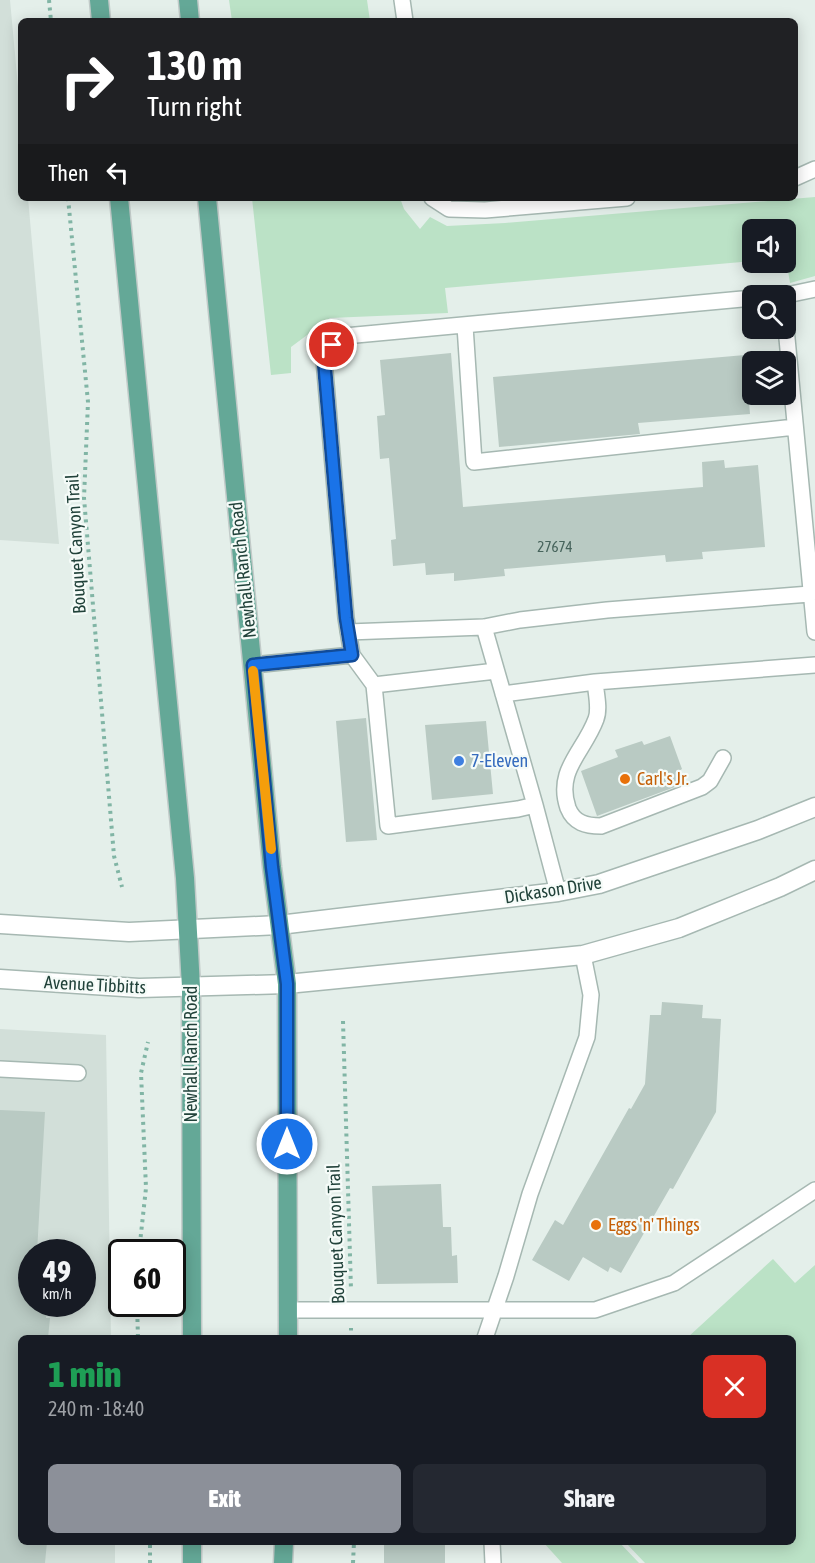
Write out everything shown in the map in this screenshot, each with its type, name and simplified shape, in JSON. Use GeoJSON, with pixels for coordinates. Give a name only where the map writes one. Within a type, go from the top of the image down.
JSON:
{"type":"FeatureCollection","features":[{"type":"Feature","properties":{"kind":"main road"},"geometry":{"type":"LineString","coordinates":[[99,0],[101,18]]}},
{"type":"Feature","properties":{"kind":"main road"},"geometry":{"type":"LineString","coordinates":[[188,0],[190,18]]}},
{"type":"Feature","properties":{"kind":"main road","name":"Newhall Ranch Road"},"geometry":{"type":"LineString","coordinates":[[119,201],[185,878],[191,987],[192,1335]]}},
{"type":"Feature","properties":{"kind":"main road","name":"Newhall Ranch Road"},"geometry":{"type":"LineString","coordinates":[[207,201],[279,925],[287,984],[288,1335]]}},
{"type":"Feature","properties":{"kind":"main road"},"geometry":{"type":"LineString","coordinates":[[192,1545],[192,1563]]}},
{"type":"Feature","properties":{"kind":"main road"},"geometry":{"type":"LineString","coordinates":[[284,1545],[284,1563]]}},
{"type":"Feature","properties":{"kind":"street","name":"Dickason Drive"},"geometry":{"type":"LineString","coordinates":[[187,930],[279,925],[558,892],[599,884],[758,830],[815,807]]}},
{"type":"Feature","properties":{"kind":"street"},"geometry":{"type":"LineString","coordinates":[[287,984],[583,955],[679,927],[780,887],[815,870]]}},
{"type":"Feature","properties":{"kind":"street"},"geometry":{"type":"LineString","coordinates":[[0,924],[129,932],[187,930]]}},
{"type":"Feature","properties":{"kind":"street","name":"Avenue Tibbitts"},"geometry":{"type":"LineString","coordinates":[[0,979],[139,988],[287,984]]}},
{"type":"Feature","properties":{"kind":"lane"},"geometry":{"type":"LineString","coordinates":[[402,0],[405,18]]}},
{"type":"Feature","properties":{"kind":"lane"},"geometry":{"type":"LineString","coordinates":[[798,177],[815,169]]}},
{"type":"Feature","properties":{"kind":"lane"},"geometry":{"type":"LineString","coordinates":[[437,201],[450,209],[484,210],[591,201]]}},
{"type":"Feature","properties":{"kind":"lane"},"geometry":{"type":"LineString","coordinates":[[796,293],[815,289]]}},
{"type":"Feature","properties":{"kind":"lane"},"geometry":{"type":"LineString","coordinates":[[535,805],[388,826],[374,685],[352,655],[348,632],[324,360],[332,345],[345,336],[742,299]]}},
{"type":"Feature","properties":{"kind":"lane"},"geometry":{"type":"LineString","coordinates":[[465,326],[474,462],[795,428]]}},
{"type":"Feature","properties":{"kind":"lane"},"geometry":{"type":"LineString","coordinates":[[787,339],[795,428],[808,486],[810,594],[815,632]]}},
{"type":"Feature","properties":{"kind":"lane"},"geometry":{"type":"LineString","coordinates":[[348,632],[484,627],[520,620],[607,610],[810,594]]}},
{"type":"Feature","properties":{"kind":"lane"},"geometry":{"type":"LineString","coordinates":[[484,627],[558,892]]}},
{"type":"Feature","properties":{"kind":"lane"},"geometry":{"type":"LineString","coordinates":[[253,665],[352,655]]}},
{"type":"Feature","properties":{"kind":"lane"},"geometry":{"type":"LineString","coordinates":[[503,694],[595,682],[815,664]]}},
{"type":"Feature","properties":{"kind":"lane"},"geometry":{"type":"LineString","coordinates":[[374,685],[496,671]]}},
{"type":"Feature","properties":{"kind":"lane"},"geometry":{"type":"LineString","coordinates":[[595,682],[597,717],[566,775],[563,789],[570,812],[579,823],[601,826],[702,787],[710,781],[723,758]]}},
{"type":"Feature","properties":{"kind":"lane"},"geometry":{"type":"LineString","coordinates":[[485,1335],[530,1194],[587,1037],[591,995],[583,955]]}},
{"type":"Feature","properties":{"kind":"lane"},"geometry":{"type":"LineString","coordinates":[[0,1069],[78,1073]]}},
{"type":"Feature","properties":{"kind":"lane"},"geometry":{"type":"LineString","coordinates":[[288,1310],[595,1310],[674,1283],[815,1190]]}},
{"type":"Feature","properties":{"kind":"lane"},"geometry":{"type":"LineString","coordinates":[[492,1545],[493,1563]]}},
{"type":"Feature","properties":{"kind":"path"},"geometry":{"type":"LineString","coordinates":[[49,0],[51,18]]}},
{"type":"Feature","properties":{"kind":"path","name":"Bouquet Canyon Trail"},"geometry":{"type":"LineString","coordinates":[[68,201],[88,402],[84,498],[114,856],[122,887]]}},
{"type":"Feature","properties":{"kind":"path","name":"Bouquet Canyon Trail"},"geometry":{"type":"LineString","coordinates":[[343,1021],[351,1335]]}},
{"type":"Feature","properties":{"kind":"path"},"geometry":{"type":"LineString","coordinates":[[140,1239],[146,1188],[141,1073],[147,1042]]}},
{"type":"Feature","properties":{"kind":"path"},"geometry":{"type":"LineString","coordinates":[[137,1317],[138,1335]]}},
{"type":"Feature","properties":{"kind":"path"},"geometry":{"type":"LineString","coordinates":[[150,1545],[150,1563]]}},
{"type":"Feature","properties":{"kind":"path"},"geometry":{"type":"LineString","coordinates":[[353,1563],[354,1545]]}},
{"type":"Feature","properties":{"kind":"shaded area"},"geometry":{"type":"Polygon","coordinates":[[[0,0],[10,0],[18,87],[18,201],[28,201],[59,544],[0,540],[0,0]]]}},
{"type":"Feature","properties":{"kind":"shaded area"},"geometry":{"type":"Polygon","coordinates":[[[0,1029],[106,1035],[109,1239],[108,1317],[111,1317],[111,1335],[18,1335],[18,1545],[115,1545],[115,1563],[0,1563],[0,1029]]]}},
{"type":"Feature","properties":{"kind":"green space"},"geometry":{"type":"Polygon","coordinates":[[[229,0],[367,0],[370,18],[232,18],[229,0]]]}},
{"type":"Feature","properties":{"kind":"green space"},"geometry":{"type":"Polygon","coordinates":[[[815,197],[815,276],[790,283],[788,273],[796,273],[796,219],[742,219],[742,262],[445,288],[448,313],[330,318],[291,347],[291,373],[271,375],[252,201],[401,201],[404,209],[420,229],[430,217],[447,226],[767,201],[798,201],[798,198],[815,197]]]}},
{"type":"Feature","properties":{"kind":"green space"},"geometry":{"type":"Polygon","coordinates":[[[773,1259],[795,1283],[815,1265],[815,1563],[645,1563],[628,1545],[796,1545],[796,1335],[690,1335],[773,1259]]]}},
{"type":"Feature","properties":{"kind":"green space"},"geometry":{"type":"Polygon","coordinates":[[[546,1545],[622,1545],[639,1563],[562,1563],[546,1545]]]}},
{"type":"Feature","properties":{"kind":"building"},"geometry":{"type":"Polygon","coordinates":[[[451,353],[463,507],[703,487],[702,462],[724,460],[725,468],[758,465],[765,547],[702,552],[703,559],[666,562],[665,555],[504,569],[505,576],[454,581],[454,573],[426,575],[425,563],[393,566],[391,540],[396,539],[389,458],[380,459],[377,416],[385,415],[380,360],[451,353]]]}},
{"type":"Feature","properties":{"kind":"building"},"geometry":{"type":"Polygon","coordinates":[[[742,355],[742,405],[749,405],[750,414],[638,423],[640,434],[499,447],[493,377],[742,355]]]}},
{"type":"Feature","properties":{"kind":"building"},"geometry":{"type":"Polygon","coordinates":[[[366,718],[377,840],[346,842],[336,721],[366,718]]]}},
{"type":"Feature","properties":{"kind":"building"},"geometry":{"type":"Polygon","coordinates":[[[486,721],[493,794],[432,800],[425,725],[486,721]]]}},
{"type":"Feature","properties":{"kind":"building"},"geometry":{"type":"Polygon","coordinates":[[[670,736],[682,769],[679,771],[683,784],[597,816],[581,771],[618,757],[615,750],[642,741],[644,745],[670,736]]]}},
{"type":"Feature","properties":{"kind":"building"},"geometry":{"type":"Polygon","coordinates":[[[662,1002],[703,1005],[702,1018],[721,1019],[716,1112],[673,1189],[670,1188],[621,1273],[610,1267],[608,1272],[583,1257],[569,1281],[532,1260],[555,1220],[563,1225],[645,1084],[650,1015],[661,1015],[662,1002]]]}},
{"type":"Feature","properties":{"kind":"building"},"geometry":{"type":"Polygon","coordinates":[[[0,1110],[45,1112],[38,1239],[18,1239],[18,1317],[50,1318],[48,1335],[18,1335],[18,1545],[47,1545],[45,1563],[0,1563],[0,1110]]]}},
{"type":"Feature","properties":{"kind":"building"},"geometry":{"type":"Polygon","coordinates":[[[441,1184],[443,1227],[451,1227],[452,1256],[457,1255],[458,1283],[377,1284],[372,1186],[441,1184]]]}},
{"type":"Feature","properties":{"kind":"building"},"geometry":{"type":"Polygon","coordinates":[[[384,1545],[445,1545],[445,1563],[384,1563],[384,1545]]]}},
{"type":"Feature","properties":{"kind":"slow traffic"},"geometry":{"type":"LineString","coordinates":[[253,671],[271,849]]}},
{"type":"Feature","properties":{"kind":"place","name":"7-Eleven"},"geometry":{"type":"Point","coordinates":[459,761]}},
{"type":"Feature","properties":{"kind":"place","name":"Carl's Jr."},"geometry":{"type":"Point","coordinates":[625,779]}},
{"type":"Feature","properties":{"kind":"place","name":"Eggs 'n' Things"},"geometry":{"type":"Point","coordinates":[596,1225]}},
{"type":"Feature","properties":{"kind":"route"},"geometry":{"type":"LineString","coordinates":[[287,1144],[287,984],[272,867],[253,665],[352,655],[346,618],[333,482],[324,360],[332,345]]}}]}
